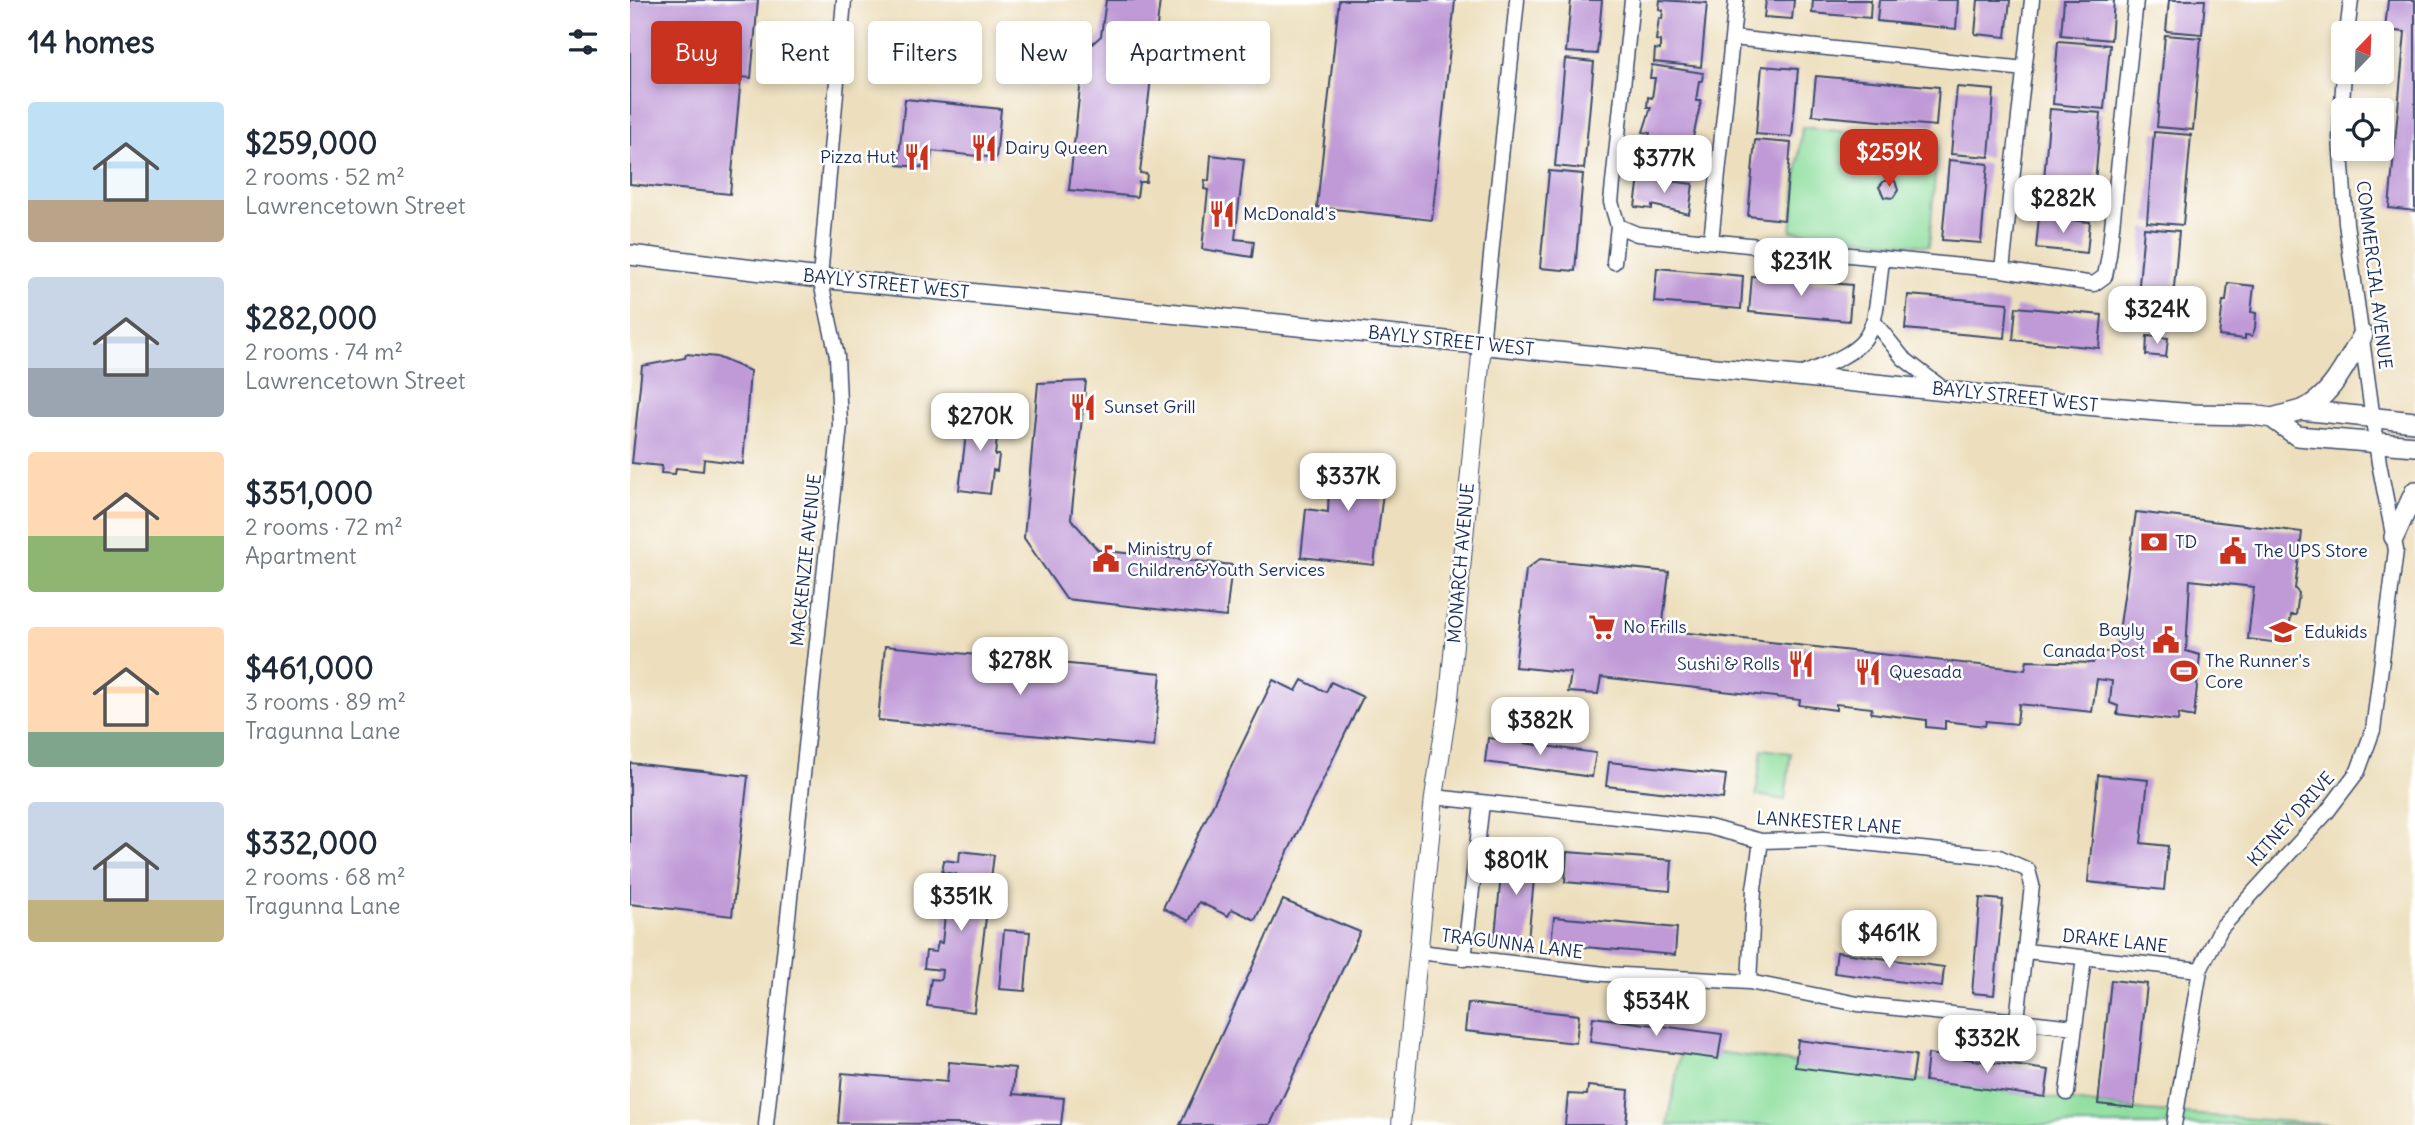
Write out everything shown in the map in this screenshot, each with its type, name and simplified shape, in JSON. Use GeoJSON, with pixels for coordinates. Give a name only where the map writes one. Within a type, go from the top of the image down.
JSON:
{"type":"FeatureCollection","features":[{"type":"Feature","properties":{"kind":"main road","name":"BAYLY STREET WEST"},"geometry":{"type":"LineString","coordinates":[[630,255],[820,278],[1946,391],[2272,418],[2301,410],[2415,422]]}},
{"type":"Feature","properties":{"kind":"main road"},"geometry":{"type":"LineString","coordinates":[[2301,410],[2310,407],[2337,379],[2363,335]]}},
{"type":"Feature","properties":{"kind":"main road","name":"BAYLY STREET WEST"},"geometry":{"type":"LineString","coordinates":[[2272,418],[2297,436],[2415,446]]}},
{"type":"Feature","properties":{"kind":"main road"},"geometry":{"type":"LineString","coordinates":[[2394,537],[2415,491]]}},
{"type":"Feature","properties":{"kind":"street","name":"MACKENZIE AVENUE"},"geometry":{"type":"LineString","coordinates":[[766,1125],[840,425],[837,356],[820,278],[844,0]]}},
{"type":"Feature","properties":{"kind":"street","name":"MONARCH AVENUE"},"geometry":{"type":"LineString","coordinates":[[1401,1125],[1434,797],[1449,698],[1517,0]]}},
{"type":"Feature","properties":{"kind":"street"},"geometry":{"type":"LineString","coordinates":[[1614,262],[1618,226],[1611,202],[1632,0]]}},
{"type":"Feature","properties":{"kind":"street"},"geometry":{"type":"LineString","coordinates":[[1711,241],[1736,0]]}},
{"type":"Feature","properties":{"kind":"street"},"geometry":{"type":"LineString","coordinates":[[2002,270],[2032,0]]}},
{"type":"Feature","properties":{"kind":"street"},"geometry":{"type":"LineString","coordinates":[[1618,226],[1637,234],[2002,270],[2094,284],[2105,276],[2109,255],[2136,0]]}},
{"type":"Feature","properties":{"kind":"street"},"geometry":{"type":"LineString","coordinates":[[2348,21],[2351,0]]}},
{"type":"Feature","properties":{"kind":"street"},"geometry":{"type":"LineString","coordinates":[[1733,38],[2025,69]]}},
{"type":"Feature","properties":{"kind":"street","name":"COMMERCIAL AVENUE"},"geometry":{"type":"LineString","coordinates":[[2344,84],[2341,164],[2377,441]]}},
{"type":"Feature","properties":{"kind":"street"},"geometry":{"type":"LineString","coordinates":[[1798,375],[1845,358],[1860,345],[1875,323],[1882,259]]}},
{"type":"Feature","properties":{"kind":"street"},"geometry":{"type":"LineString","coordinates":[[1875,323],[1903,358],[1946,391]]}},
{"type":"Feature","properties":{"kind":"street","name":"KITNEY DRIVE"},"geometry":{"type":"LineString","coordinates":[[2174,1125],[2200,970],[2221,928],[2327,812],[2358,771],[2373,730],[2396,550],[2377,441]]}},
{"type":"Feature","properties":{"kind":"street","name":"LANKESTER LANE"},"geometry":{"type":"LineString","coordinates":[[1434,797],[1709,827],[1761,841],[1825,839],[1999,857],[2028,870],[2032,885],[2017,1020]]}},
{"type":"Feature","properties":{"kind":"street"},"geometry":{"type":"LineString","coordinates":[[1464,959],[1482,803]]}},
{"type":"Feature","properties":{"kind":"street"},"geometry":{"type":"LineString","coordinates":[[1749,982],[1754,890],[1761,841]]}},
{"type":"Feature","properties":{"kind":"street","name":"DRAKE LANE"},"geometry":{"type":"LineString","coordinates":[[2026,951],[2200,970]]}},
{"type":"Feature","properties":{"kind":"street","name":"TRAGUNNA LANE"},"geometry":{"type":"LineString","coordinates":[[1419,952],[1605,974],[1749,982],[1858,1004],[2075,1027]]}},
{"type":"Feature","properties":{"kind":"street"},"geometry":{"type":"LineString","coordinates":[[2067,1093],[2084,958]]}},
{"type":"Feature","properties":{"kind":"green space"},"geometry":{"type":"Polygon","coordinates":[[[1802,127],[1938,142],[1929,246],[1791,231],[1802,127]]]}},
{"type":"Feature","properties":{"kind":"green space"},"geometry":{"type":"Polygon","coordinates":[[[1762,749],[1791,753],[1785,800],[1756,795],[1762,749]]]}},
{"type":"Feature","properties":{"kind":"green space"},"geometry":{"type":"Polygon","coordinates":[[[1681,1047],[2146,1111],[2335,1125],[1668,1125],[1681,1047]]]}},
{"type":"Feature","properties":{"kind":"building"},"geometry":{"type":"Polygon","coordinates":[[[630,0],[758,0],[751,78],[742,77],[742,21],[651,21],[651,84],[740,84],[730,194],[630,184],[630,0]]]}},
{"type":"Feature","properties":{"kind":"building"},"geometry":{"type":"Polygon","coordinates":[[[1106,0],[1160,0],[1158,21],[1106,21],[1106,84],[1150,84],[1140,173],[1147,174],[1146,182],[1139,182],[1137,197],[1069,190],[1080,84],[1092,84],[1092,44],[1101,36],[1106,0]]]}},
{"type":"Feature","properties":{"kind":"building"},"geometry":{"type":"Polygon","coordinates":[[[1339,0],[1455,0],[1432,220],[1317,207],[1339,0]]]}},
{"type":"Feature","properties":{"kind":"building"},"geometry":{"type":"Polygon","coordinates":[[[1571,0],[1602,0],[1597,54],[1566,52],[1571,0]]]}},
{"type":"Feature","properties":{"kind":"building"},"geometry":{"type":"Polygon","coordinates":[[[1660,0],[1707,3],[1701,67],[1654,62],[1655,49],[1660,50],[1660,41],[1656,40],[1663,10],[1659,9],[1660,0]]]}},
{"type":"Feature","properties":{"kind":"building"},"geometry":{"type":"Polygon","coordinates":[[[1766,0],[1794,0],[1792,19],[1764,17],[1766,0]]]}},
{"type":"Feature","properties":{"kind":"building"},"geometry":{"type":"Polygon","coordinates":[[[1813,0],[1871,0],[1870,18],[1812,13],[1813,0]]]}},
{"type":"Feature","properties":{"kind":"building"},"geometry":{"type":"Polygon","coordinates":[[[1879,0],[1958,0],[1956,29],[1877,21],[1879,0]]]}},
{"type":"Feature","properties":{"kind":"building"},"geometry":{"type":"Polygon","coordinates":[[[1978,0],[2010,0],[2006,37],[1975,34],[1978,0]]]}},
{"type":"Feature","properties":{"kind":"building"},"geometry":{"type":"Polygon","coordinates":[[[2064,0],[2114,0],[2111,40],[2061,35],[2064,0]]]}},
{"type":"Feature","properties":{"kind":"building"},"geometry":{"type":"Polygon","coordinates":[[[2169,0],[2205,0],[2202,34],[2166,31],[2169,0]]]}},
{"type":"Feature","properties":{"kind":"building"},"geometry":{"type":"Polygon","coordinates":[[[2388,0],[2415,0],[2415,211],[2389,208],[2405,32],[2394,31],[2394,21],[2386,21],[2388,0]]]}},
{"type":"Feature","properties":{"kind":"building"},"geometry":{"type":"Polygon","coordinates":[[[2165,35],[2201,38],[2193,130],[2157,127],[2165,35]]]}},
{"type":"Feature","properties":{"kind":"building"},"geometry":{"type":"Polygon","coordinates":[[[2058,41],[2110,45],[2104,109],[2053,104],[2058,41]]]}},
{"type":"Feature","properties":{"kind":"building"},"geometry":{"type":"Polygon","coordinates":[[[1565,59],[1594,62],[1584,169],[1555,166],[1565,59]]]}},
{"type":"Feature","properties":{"kind":"building"},"geometry":{"type":"Polygon","coordinates":[[[1652,65],[1703,73],[1696,101],[1701,101],[1690,151],[1695,152],[1693,167],[1643,159],[1650,133],[1643,132],[1651,107],[1647,107],[1648,97],[1652,98],[1655,78],[1650,78],[1652,65]]]}},
{"type":"Feature","properties":{"kind":"building"},"geometry":{"type":"Polygon","coordinates":[[[1762,66],[1798,69],[1792,137],[1756,134],[1762,66]]]}},
{"type":"Feature","properties":{"kind":"building"},"geometry":{"type":"Polygon","coordinates":[[[1816,76],[1939,87],[1936,126],[1812,115],[1816,76]]]}},
{"type":"Feature","properties":{"kind":"building"},"geometry":{"type":"Polygon","coordinates":[[[1957,87],[1994,90],[1989,157],[1951,154],[1957,87]]]}},
{"type":"Feature","properties":{"kind":"building"},"geometry":{"type":"Polygon","coordinates":[[[905,99],[1001,109],[996,158],[932,151],[930,168],[898,165],[905,99]]]}},
{"type":"Feature","properties":{"kind":"building"},"geometry":{"type":"Polygon","coordinates":[[[2050,109],[2101,113],[2093,207],[2042,202],[2050,109]]]}},
{"type":"Feature","properties":{"kind":"building"},"geometry":{"type":"Polygon","coordinates":[[[2154,132],[2191,135],[2183,225],[2147,222],[2154,132]]]}},
{"type":"Feature","properties":{"kind":"building"},"geometry":{"type":"Polygon","coordinates":[[[1755,140],[1791,143],[1784,220],[1748,216],[1755,140]]]}},
{"type":"Feature","properties":{"kind":"building","name":"McDonald's"},"geometry":{"type":"Polygon","coordinates":[[[1211,155],[1244,159],[1235,239],[1254,241],[1252,257],[1202,249],[1208,190],[1204,189],[1205,180],[1209,181],[1211,155]]]}},
{"type":"Feature","properties":{"kind":"building"},"geometry":{"type":"Polygon","coordinates":[[[1949,160],[1988,164],[1981,243],[1942,240],[1949,160]]]}},
{"type":"Feature","properties":{"kind":"building"},"geometry":{"type":"Polygon","coordinates":[[[1549,171],[1583,174],[1575,271],[1540,268],[1549,171]]]}},
{"type":"Feature","properties":{"kind":"building"},"geometry":{"type":"Polygon","coordinates":[[[1639,177],[1693,184],[1689,214],[1652,205],[1652,209],[1635,207],[1639,177]]]}},
{"type":"Feature","properties":{"kind":"building"},"geometry":{"type":"Polygon","coordinates":[[[1884,181],[1895,181],[1898,190],[1893,198],[1884,197],[1879,187],[1884,181]]]}},
{"type":"Feature","properties":{"kind":"building"},"geometry":{"type":"Polygon","coordinates":[[[2039,217],[2090,222],[2087,253],[2036,248],[2039,217]]]}},
{"type":"Feature","properties":{"kind":"building"},"geometry":{"type":"Polygon","coordinates":[[[2144,228],[2179,231],[2172,310],[2137,307],[2144,228]]]}},
{"type":"Feature","properties":{"kind":"building"},"geometry":{"type":"Polygon","coordinates":[[[1657,268],[1743,276],[1741,309],[1654,302],[1657,268]]]}},
{"type":"Feature","properties":{"kind":"building"},"geometry":{"type":"Polygon","coordinates":[[[1752,276],[1852,285],[1849,321],[1749,312],[1752,276]]]}},
{"type":"Feature","properties":{"kind":"building"},"geometry":{"type":"Polygon","coordinates":[[[2228,283],[2254,286],[2251,312],[2256,313],[2255,328],[2252,336],[2245,335],[2245,339],[2219,336],[2228,283]]]}},
{"type":"Feature","properties":{"kind":"building"},"geometry":{"type":"Polygon","coordinates":[[[1908,295],[2008,303],[2005,338],[1905,329],[1908,295]]]}},
{"type":"Feature","properties":{"kind":"building"},"geometry":{"type":"Polygon","coordinates":[[[2016,307],[2102,315],[2099,348],[2013,340],[2016,307]]]}},
{"type":"Feature","properties":{"kind":"building"},"geometry":{"type":"Polygon","coordinates":[[[2147,336],[2168,338],[2166,357],[2146,355],[2147,336]]]}},
{"type":"Feature","properties":{"kind":"building"},"geometry":{"type":"Polygon","coordinates":[[[686,354],[717,357],[750,371],[743,464],[704,459],[703,471],[676,468],[675,474],[661,473],[662,466],[632,463],[642,366],[685,358],[686,354]]]}},
{"type":"Feature","properties":{"kind":"building"},"geometry":{"type":"Polygon","coordinates":[[[1086,381],[1071,519],[1098,550],[1232,565],[1226,617],[1066,599],[1024,538],[1038,383],[1086,381]]]}},
{"type":"Feature","properties":{"kind":"building"},"geometry":{"type":"Polygon","coordinates":[[[969,411],[1000,415],[995,455],[999,455],[997,471],[993,470],[990,494],[959,490],[969,411]]]}},
{"type":"Feature","properties":{"kind":"building"},"geometry":{"type":"Polygon","coordinates":[[[1330,455],[1387,461],[1374,565],[1301,557],[1306,509],[1328,512],[1330,455]]]}},
{"type":"Feature","properties":{"kind":"building"},"geometry":{"type":"Polygon","coordinates":[[[2136,512],[2302,532],[2295,589],[2299,593],[2296,615],[2291,615],[2287,644],[2248,639],[2254,587],[2190,580],[2186,651],[2200,655],[2194,717],[2179,714],[2178,721],[2117,714],[2118,706],[2110,703],[2112,681],[2097,679],[2092,712],[2019,704],[2017,724],[1986,721],[1985,726],[1945,721],[1945,729],[1926,727],[1926,720],[1871,713],[1872,708],[1836,704],[1836,710],[1799,705],[1800,700],[1601,677],[1598,694],[1568,692],[1571,673],[1515,667],[1526,570],[1540,559],[1669,572],[1662,630],[2025,670],[2027,661],[2093,663],[2097,651],[2116,653],[2136,512]]]}},
{"type":"Feature","properties":{"kind":"building"},"geometry":{"type":"Polygon","coordinates":[[[885,646],[1161,673],[1154,747],[878,720],[885,646]]]}},
{"type":"Feature","properties":{"kind":"building"},"geometry":{"type":"Polygon","coordinates":[[[1273,680],[1296,691],[1302,680],[1326,692],[1331,682],[1363,697],[1255,920],[1232,909],[1228,916],[1199,902],[1189,921],[1163,908],[1273,680]]]}},
{"type":"Feature","properties":{"kind":"building"},"geometry":{"type":"Polygon","coordinates":[[[1488,738],[1596,753],[1592,777],[1485,762],[1488,738]]]}},
{"type":"Feature","properties":{"kind":"building"},"geometry":{"type":"Polygon","coordinates":[[[1609,762],[1726,775],[1723,799],[1606,786],[1609,762]]]}},
{"type":"Feature","properties":{"kind":"building"},"geometry":{"type":"Polygon","coordinates":[[[630,763],[748,776],[732,916],[630,904],[630,763]]]}},
{"type":"Feature","properties":{"kind":"building"},"geometry":{"type":"Polygon","coordinates":[[[2098,775],[2148,780],[2141,843],[2168,846],[2164,890],[2088,882],[2098,775]]]}},
{"type":"Feature","properties":{"kind":"building"},"geometry":{"type":"Polygon","coordinates":[[[1504,845],[1537,849],[1527,950],[1494,946],[1504,845]]]}},
{"type":"Feature","properties":{"kind":"building"},"geometry":{"type":"Polygon","coordinates":[[[960,851],[994,855],[974,1012],[927,1006],[931,979],[941,980],[942,970],[924,968],[926,951],[936,952],[938,942],[942,943],[947,897],[937,895],[939,881],[955,884],[956,874],[942,872],[944,860],[959,862],[960,851]]]}},
{"type":"Feature","properties":{"kind":"building"},"geometry":{"type":"Polygon","coordinates":[[[1567,852],[1672,860],[1670,891],[1565,882],[1567,852]]]}},
{"type":"Feature","properties":{"kind":"building"},"geometry":{"type":"Polygon","coordinates":[[[1980,898],[2003,900],[1994,995],[1972,993],[1980,898]]]}},
{"type":"Feature","properties":{"kind":"building"},"geometry":{"type":"Polygon","coordinates":[[[1283,900],[1360,932],[1270,1125],[1180,1125],[1283,900]]]}},
{"type":"Feature","properties":{"kind":"building"},"geometry":{"type":"Polygon","coordinates":[[[1554,917],[1677,928],[1675,955],[1551,944],[1554,917]]]}},
{"type":"Feature","properties":{"kind":"building"},"geometry":{"type":"Polygon","coordinates":[[[1004,930],[1030,932],[1025,991],[999,989],[1004,930]]]}},
{"type":"Feature","properties":{"kind":"building"},"geometry":{"type":"Polygon","coordinates":[[[1837,952],[1944,967],[1942,987],[1834,973],[1837,952]]]}},
{"type":"Feature","properties":{"kind":"building"},"geometry":{"type":"Polygon","coordinates":[[[2111,980],[2147,984],[2134,1108],[2098,1104],[2111,980]]]}},
{"type":"Feature","properties":{"kind":"building"},"geometry":{"type":"Polygon","coordinates":[[[1468,1003],[1579,1015],[1576,1043],[1465,1031],[1468,1003]]]}},
{"type":"Feature","properties":{"kind":"building"},"geometry":{"type":"Polygon","coordinates":[[[1593,1017],[1722,1034],[1718,1059],[1590,1042],[1593,1017]]]}},
{"type":"Feature","properties":{"kind":"building"},"geometry":{"type":"Polygon","coordinates":[[[1798,1040],[1916,1055],[1912,1082],[1795,1067],[1798,1040]]]}},
{"type":"Feature","properties":{"kind":"building"},"geometry":{"type":"Polygon","coordinates":[[[1928,1054],[2049,1070],[2045,1097],[1925,1081],[1928,1054]]]}},
{"type":"Feature","properties":{"kind":"building"},"geometry":{"type":"Polygon","coordinates":[[[949,1062],[1015,1068],[1013,1094],[1064,1098],[1061,1125],[838,1123],[842,1073],[947,1082],[949,1062]]]}},
{"type":"Feature","properties":{"kind":"building"},"geometry":{"type":"Polygon","coordinates":[[[1588,1086],[1629,1090],[1626,1125],[1565,1125],[1568,1094],[1587,1095],[1588,1086]]]}},
{"type":"Feature","properties":{"kind":"place","name":"Dairy Queen"},"geometry":{"type":"Point","coordinates":[984,148]}},
{"type":"Feature","properties":{"kind":"place","name":"Pizza Hut"},"geometry":{"type":"Point","coordinates":[917,157]}},
{"type":"Feature","properties":{"kind":"place","name":"McDonald's"},"geometry":{"type":"Point","coordinates":[1222,214]}},
{"type":"Feature","properties":{"kind":"place","name":"Sunset Grill"},"geometry":{"type":"Point","coordinates":[1083,407]}},
{"type":"Feature","properties":{"kind":"place","name":"TD"},"geometry":{"type":"Point","coordinates":[2154,542]}},
{"type":"Feature","properties":{"kind":"place","name":"The UPS Store"},"geometry":{"type":"Point","coordinates":[2233,551]}},
{"type":"Feature","properties":{"kind":"place","name":"Ministry of Children&Youth Services"},"geometry":{"type":"Point","coordinates":[1106,559]}},
{"type":"Feature","properties":{"kind":"place","name":"No Frills"},"geometry":{"type":"Point","coordinates":[1602,627]}},
{"type":"Feature","properties":{"kind":"place","name":"Edukids"},"geometry":{"type":"Point","coordinates":[2283,632]}},
{"type":"Feature","properties":{"kind":"place","name":"Bayly Canada Post"},"geometry":{"type":"Point","coordinates":[2166,640]}},
{"type":"Feature","properties":{"kind":"place","name":"Sushi & Rolls"},"geometry":{"type":"Point","coordinates":[1801,664]}},
{"type":"Feature","properties":{"kind":"place","name":"The Runner's Core"},"geometry":{"type":"Point","coordinates":[2184,671]}},
{"type":"Feature","properties":{"kind":"place","name":"Quesada"},"geometry":{"type":"Point","coordinates":[1868,672]}}]}
